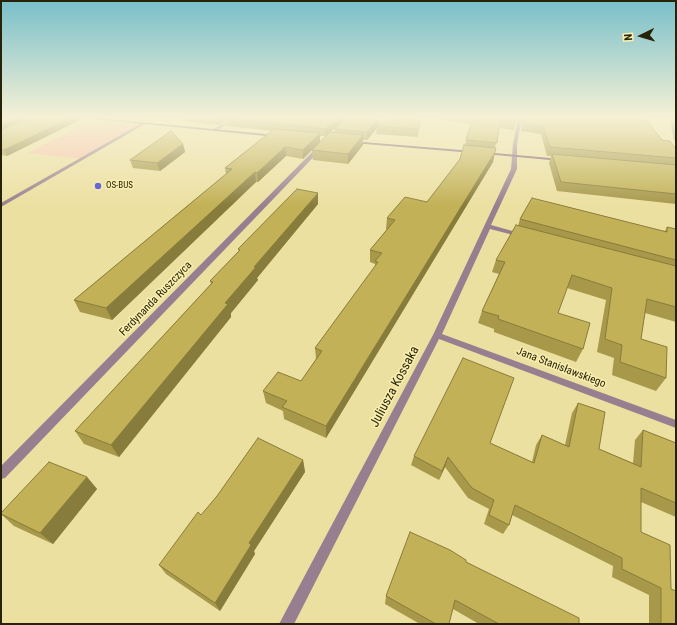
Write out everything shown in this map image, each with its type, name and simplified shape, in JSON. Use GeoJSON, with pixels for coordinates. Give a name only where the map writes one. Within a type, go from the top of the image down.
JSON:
{"type":"FeatureCollection","features":[{"type":"Feature","properties":{"kind":"street"},"geometry":{"type":"LineString","coordinates":[[1,205],[102,147]]}},
{"type":"Feature","properties":{"kind":"street","name":"Ferdynanda Ruszczyca"},"geometry":{"type":"LineString","coordinates":[[1,474],[320,147]]}},
{"type":"Feature","properties":{"kind":"street"},"geometry":{"type":"LineString","coordinates":[[409,147],[569,161]]}},
{"type":"Feature","properties":{"kind":"street","name":"Juliusza Kossaka"},"geometry":{"type":"LineString","coordinates":[[286,624],[437,334],[514,168],[515,147]]}},
{"type":"Feature","properties":{"kind":"street"},"geometry":{"type":"LineString","coordinates":[[487,226],[525,236]]}},
{"type":"Feature","properties":{"kind":"street","name":"Jana Stanisławskiego"},"geometry":{"type":"LineString","coordinates":[[437,334],[676,424]]}},
{"type":"Feature","properties":{"kind":"shaded area"},"geometry":{"type":"Polygon","coordinates":[[[39,147],[103,147],[82,159],[28,153],[39,147]]]}},
{"type":"Feature","properties":{"kind":"building"},"geometry":{"type":"Polygon","coordinates":[[[1,147],[10,147],[4,150],[1,149],[1,147]]]}},
{"type":"Feature","properties":{"kind":"building"},"geometry":{"type":"Polygon","coordinates":[[[148,147],[179,147],[157,163],[130,160],[148,147]]]}},
{"type":"Feature","properties":{"kind":"building"},"geometry":{"type":"Polygon","coordinates":[[[251,147],[285,147],[257,173],[255,172],[106,308],[74,300],[232,169],[225,168],[251,147]]]}},
{"type":"Feature","properties":{"kind":"building"},"geometry":{"type":"Polygon","coordinates":[[[286,147],[306,147],[303,150],[286,147]]]}},
{"type":"Feature","properties":{"kind":"building"},"geometry":{"type":"Polygon","coordinates":[[[315,147],[353,147],[348,154],[312,150],[315,147]]]}},
{"type":"Feature","properties":{"kind":"building"},"geometry":{"type":"Polygon","coordinates":[[[463,147],[496,148],[495,152],[326,426],[282,407],[287,401],[263,391],[278,372],[301,381],[322,351],[315,348],[378,262],[375,261],[382,253],[370,250],[395,220],[387,218],[405,197],[427,202],[460,159],[463,147]]]}},
{"type":"Feature","properties":{"kind":"building"},"geometry":{"type":"Polygon","coordinates":[[[552,147],[675,147],[676,158],[552,147]]]}},
{"type":"Feature","properties":{"kind":"building"},"geometry":{"type":"Polygon","coordinates":[[[552,154],[676,165],[676,194],[561,182],[552,154]]]}},
{"type":"Feature","properties":{"kind":"building"},"geometry":{"type":"Polygon","coordinates":[[[297,189],[318,193],[254,267],[256,267],[225,303],[228,304],[111,445],[75,431],[213,282],[210,281],[240,250],[238,249],[297,189]]]}},
{"type":"Feature","properties":{"kind":"building"},"geometry":{"type":"Polygon","coordinates":[[[532,198],[667,232],[667,227],[676,229],[676,260],[520,219],[532,198]]]}},
{"type":"Feature","properties":{"kind":"building"},"geometry":{"type":"Polygon","coordinates":[[[516,225],[676,266],[676,307],[647,299],[641,339],[667,347],[666,378],[620,362],[622,345],[605,339],[612,288],[572,275],[558,313],[590,323],[583,349],[498,319],[499,316],[482,311],[505,262],[496,260],[516,225]]]}},
{"type":"Feature","properties":{"kind":"building"},"geometry":{"type":"Polygon","coordinates":[[[463,358],[514,378],[490,443],[534,463],[542,435],[569,447],[578,403],[605,412],[599,449],[641,467],[643,430],[676,443],[676,503],[641,488],[641,532],[670,545],[671,589],[676,591],[676,624],[661,624],[661,588],[622,569],[622,558],[515,505],[509,525],[489,515],[494,500],[472,488],[448,457],[442,471],[414,456],[463,358]]]}},
{"type":"Feature","properties":{"kind":"building"},"geometry":{"type":"Polygon","coordinates":[[[258,438],[303,460],[249,543],[251,545],[215,603],[159,565],[198,512],[201,515],[217,496],[258,438]]]}},
{"type":"Feature","properties":{"kind":"building"},"geometry":{"type":"Polygon","coordinates":[[[49,462],[87,477],[40,533],[1,513],[49,462]]]}},
{"type":"Feature","properties":{"kind":"building"},"geometry":{"type":"Polygon","coordinates":[[[410,532],[450,550],[466,560],[466,562],[579,618],[579,624],[499,624],[455,600],[449,624],[436,624],[386,596],[410,532]]]}},
{"type":"Feature","properties":{"kind":"place","name":"OS-BUS"},"geometry":{"type":"Point","coordinates":[98,186]}}]}
